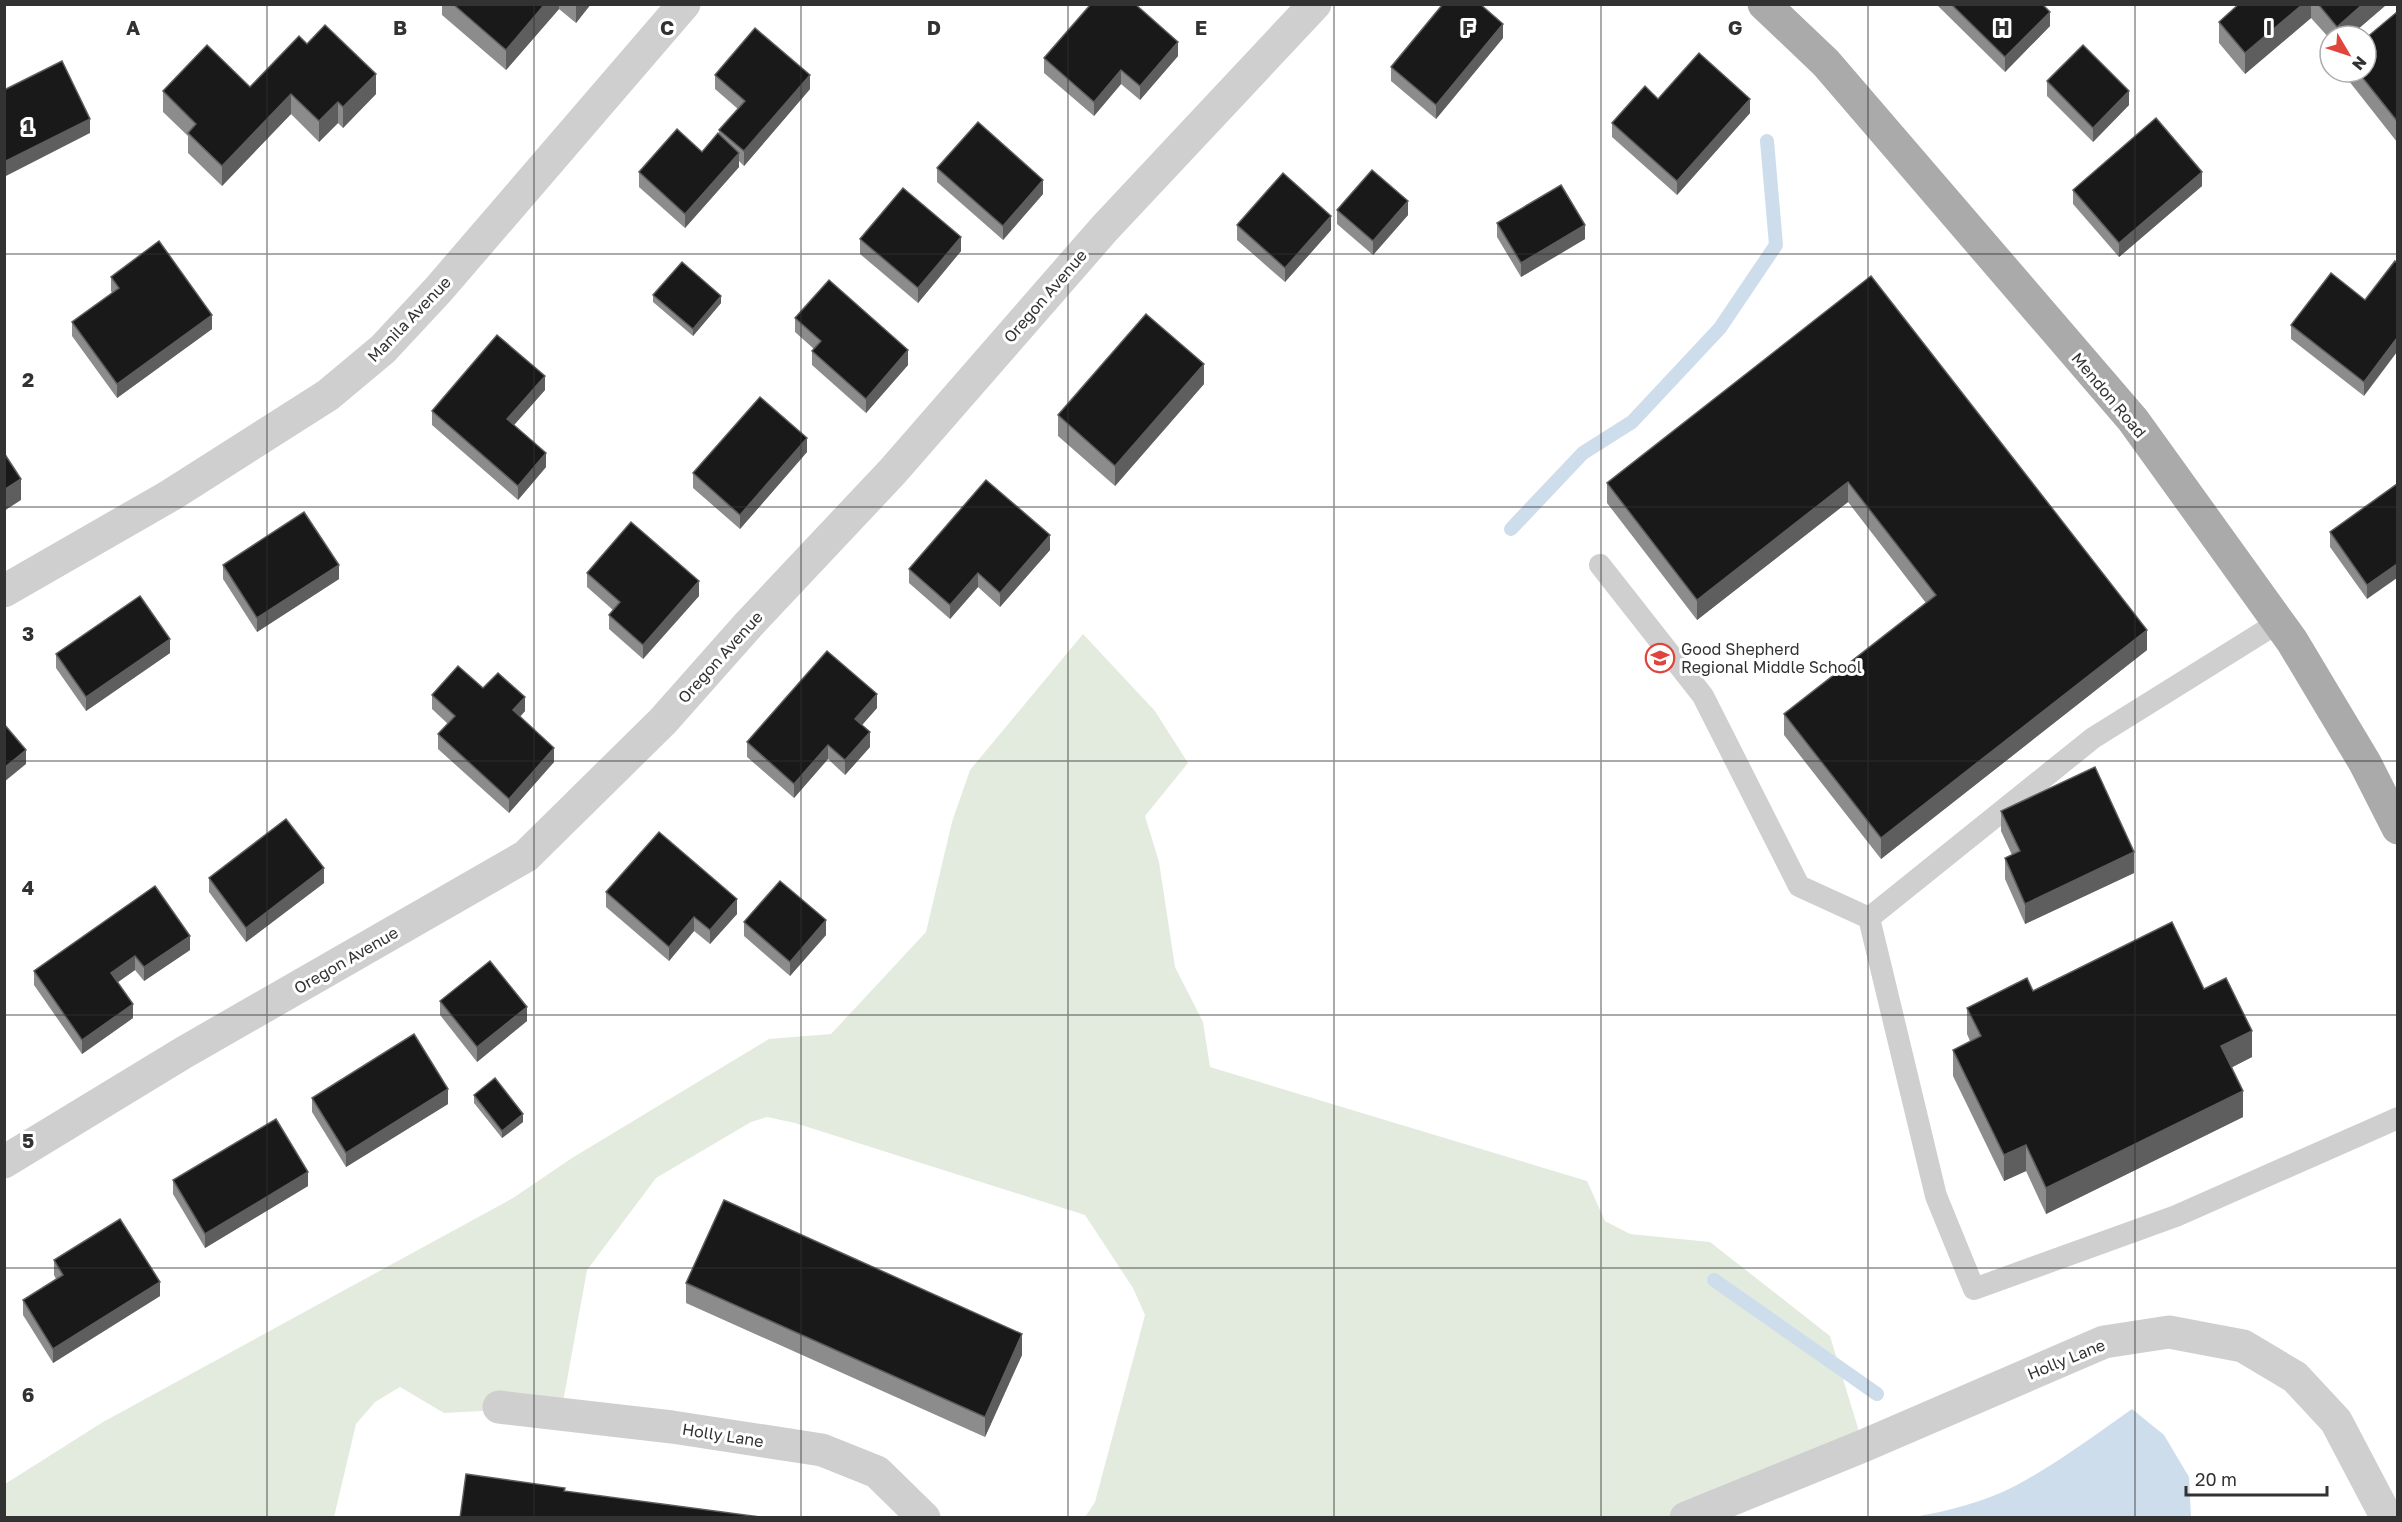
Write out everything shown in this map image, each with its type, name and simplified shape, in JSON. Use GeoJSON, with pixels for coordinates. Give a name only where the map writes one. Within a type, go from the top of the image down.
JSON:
{"type":"FeatureCollection","features":[{"type":"Feature","properties":{"kind":"main road","name":"Mendon Road"},"geometry":{"type":"LineString","coordinates":[[1764,4],[1826,63],[2133,420],[2292,641],[2365,763],[2397,828]]}},
{"type":"Feature","properties":{"kind":"street","name":"Manila Avenue"},"geometry":{"type":"LineString","coordinates":[[4,591],[171,495],[318,402],[383,349],[438,290],[684,4]]}},
{"type":"Feature","properties":{"kind":"street","name":"Oregon Avenue"},"geometry":{"type":"LineString","coordinates":[[4,1162],[183,1053],[526,856],[663,721],[749,624],[893,471],[1104,229],[1315,4]]}},
{"type":"Feature","properties":{"kind":"street","name":"Holly Lane"},"geometry":{"type":"LineString","coordinates":[[1686,1518],[1863,1446],[2104,1342],[2169,1332],[2243,1346],[2295,1377],[2336,1421],[2387,1518]]}},
{"type":"Feature","properties":{"kind":"street","name":"Holly Lane"},"geometry":{"type":"LineString","coordinates":[[499,1407],[672,1427],[822,1450],[877,1472],[924,1518]]}},
{"type":"Feature","properties":{"kind":"lane"},"geometry":{"type":"LineString","coordinates":[[1600,565],[1703,696],[1799,886],[1869,918]]}},
{"type":"Feature","properties":{"kind":"lane"},"geometry":{"type":"LineString","coordinates":[[1869,918],[2093,738],[2279,622]]}},
{"type":"Feature","properties":{"kind":"lane"},"geometry":{"type":"LineString","coordinates":[[1869,918],[1936,1196],[1974,1289],[2175,1216],[2397,1118]]}},
{"type":"Feature","properties":{"kind":"shaded area"},"geometry":{"type":"Polygon","coordinates":[[[1083,634],[1155,711],[1188,763],[1145,816],[1159,862],[1175,967],[1203,1022],[1210,1067],[1587,1181],[1605,1221],[1630,1234],[1710,1242],[1830,1336],[1864,1448],[1691,1517],[1085,1517],[1095,1502],[1145,1315],[1133,1288],[1085,1215],[795,1123],[767,1117],[751,1122],[656,1178],[587,1270],[563,1402],[519,1409],[444,1413],[400,1387],[375,1402],[356,1424],[334,1517],[5,1518],[5,1484],[103,1422],[513,1198],[572,1158],[769,1039],[831,1034],[926,932],[952,822],[970,770],[1083,634]]]}},
{"type":"Feature","properties":{"kind":"water"},"geometry":{"type":"Polygon","coordinates":[[[2132,1409],[2164,1435],[2189,1477],[2191,1517],[1914,1517],[1966,1505],[2015,1486],[2060,1459],[2132,1409]]]}},
{"type":"Feature","properties":{"kind":"building"},"geometry":{"type":"Polygon","coordinates":[[[453,4],[545,4],[506,50],[453,4]]]}},
{"type":"Feature","properties":{"kind":"building"},"geometry":{"type":"Polygon","coordinates":[[[1091,4],[1135,4],[1178,42],[1140,86],[1121,70],[1094,102],[1044,58],[1091,4]]]}},
{"type":"Feature","properties":{"kind":"building"},"geometry":{"type":"Polygon","coordinates":[[[1443,4],[1480,4],[1503,24],[1436,105],[1391,67],[1443,4]]]}},
{"type":"Feature","properties":{"kind":"building"},"geometry":{"type":"Polygon","coordinates":[[[1951,4],[2042,4],[2050,12],[2005,57],[1951,4]]]}},
{"type":"Feature","properties":{"kind":"building"},"geometry":{"type":"Polygon","coordinates":[[[2239,4],[2303,4],[2245,53],[2219,22],[2239,4]]]}},
{"type":"Feature","properties":{"kind":"building"},"geometry":{"type":"Polygon","coordinates":[[[2318,4],[2363,4],[2340,24],[2335,24],[2318,4]]]}},
{"type":"Feature","properties":{"kind":"building"},"geometry":{"type":"Polygon","coordinates":[[[2397,12],[2397,121],[2368,84],[2378,84],[2378,28],[2397,12]]]}},
{"type":"Feature","properties":{"kind":"building"},"geometry":{"type":"Polygon","coordinates":[[[325,25],[376,74],[343,107],[338,102],[319,121],[291,94],[222,166],[188,133],[196,124],[163,91],[207,45],[250,87],[299,36],[307,44],[325,25]]]}},
{"type":"Feature","properties":{"kind":"building"},"geometry":{"type":"Polygon","coordinates":[[[755,28],[810,75],[744,151],[719,130],[745,101],[715,75],[755,28]]]}},
{"type":"Feature","properties":{"kind":"building"},"geometry":{"type":"Polygon","coordinates":[[[2083,45],[2129,91],[2093,128],[2047,81],[2083,45]]]}},
{"type":"Feature","properties":{"kind":"building"},"geometry":{"type":"Polygon","coordinates":[[[1699,53],[1750,99],[1677,181],[1612,123],[1645,86],[1658,99],[1699,53]]]}},
{"type":"Feature","properties":{"kind":"building"},"geometry":{"type":"Polygon","coordinates":[[[62,61],[90,119],[4,162],[4,90],[62,61]]]}},
{"type":"Feature","properties":{"kind":"building"},"geometry":{"type":"Polygon","coordinates":[[[2156,118],[2202,172],[2119,243],[2073,190],[2156,118]]]}},
{"type":"Feature","properties":{"kind":"building"},"geometry":{"type":"Polygon","coordinates":[[[978,122],[1043,180],[1003,226],[937,168],[978,122]]]}},
{"type":"Feature","properties":{"kind":"building"},"geometry":{"type":"Polygon","coordinates":[[[677,129],[702,152],[718,133],[739,153],[685,214],[639,172],[677,129]]]}},
{"type":"Feature","properties":{"kind":"building"},"geometry":{"type":"Polygon","coordinates":[[[1372,170],[1408,201],[1373,241],[1337,210],[1372,170]]]}},
{"type":"Feature","properties":{"kind":"building"},"geometry":{"type":"Polygon","coordinates":[[[1283,173],[1331,216],[1285,268],[1237,225],[1283,173]]]}},
{"type":"Feature","properties":{"kind":"building"},"geometry":{"type":"Polygon","coordinates":[[[1561,185],[1585,225],[1521,263],[1497,223],[1561,185]]]}},
{"type":"Feature","properties":{"kind":"building"},"geometry":{"type":"Polygon","coordinates":[[[903,188],[961,237],[918,288],[860,239],[903,188]]]}},
{"type":"Feature","properties":{"kind":"building"},"geometry":{"type":"Polygon","coordinates":[[[159,241],[212,315],[117,384],[72,322],[119,288],[111,277],[159,241]]]}},
{"type":"Feature","properties":{"kind":"building"},"geometry":{"type":"Polygon","coordinates":[[[2395,261],[2397,263],[2397,338],[2364,382],[2291,325],[2331,273],[2365,300],[2395,261]]]}},
{"type":"Feature","properties":{"kind":"building"},"geometry":{"type":"Polygon","coordinates":[[[682,262],[721,296],[693,329],[653,295],[682,262]]]}},
{"type":"Feature","properties":{"kind":"building","name":"Good Shepherd Regional Middle School"},"geometry":{"type":"Polygon","coordinates":[[[1871,276],[2147,630],[1881,838],[1784,714],[1936,595],[1848,482],[1697,600],[1607,483],[1871,276]]]}},
{"type":"Feature","properties":{"kind":"building"},"geometry":{"type":"Polygon","coordinates":[[[829,280],[908,350],[866,399],[812,351],[821,341],[795,318],[829,280]]]}},
{"type":"Feature","properties":{"kind":"building"},"geometry":{"type":"Polygon","coordinates":[[[1146,314],[1204,364],[1115,466],[1058,415],[1146,314]]]}},
{"type":"Feature","properties":{"kind":"building"},"geometry":{"type":"Polygon","coordinates":[[[497,335],[545,376],[507,419],[546,453],[518,486],[432,411],[497,335]]]}},
{"type":"Feature","properties":{"kind":"building"},"geometry":{"type":"Polygon","coordinates":[[[760,397],[807,438],[740,515],[693,473],[760,397]]]}},
{"type":"Feature","properties":{"kind":"building"},"geometry":{"type":"Polygon","coordinates":[[[4,453],[21,479],[4,490],[4,453]]]}},
{"type":"Feature","properties":{"kind":"building"},"geometry":{"type":"Polygon","coordinates":[[[986,480],[1050,535],[1000,593],[978,573],[950,605],[909,569],[986,480]]]}},
{"type":"Feature","properties":{"kind":"building"},"geometry":{"type":"Polygon","coordinates":[[[2397,484],[2397,564],[2367,585],[2330,532],[2397,484]]]}},
{"type":"Feature","properties":{"kind":"building"},"geometry":{"type":"Polygon","coordinates":[[[304,512],[339,565],[257,618],[223,565],[304,512]]]}},
{"type":"Feature","properties":{"kind":"building"},"geometry":{"type":"Polygon","coordinates":[[[631,522],[699,581],[643,645],[609,615],[620,602],[587,573],[631,522]]]}},
{"type":"Feature","properties":{"kind":"building"},"geometry":{"type":"Polygon","coordinates":[[[140,596],[170,639],[86,697],[56,654],[140,596]]]}},
{"type":"Feature","properties":{"kind":"building"},"geometry":{"type":"Polygon","coordinates":[[[827,651],[877,694],[855,719],[870,732],[845,760],[828,745],[794,784],[747,742],[827,651]]]}},
{"type":"Feature","properties":{"kind":"building"},"geometry":{"type":"Polygon","coordinates":[[[458,666],[483,688],[498,673],[525,697],[513,710],[554,748],[509,799],[438,734],[455,716],[432,695],[458,666]]]}},
{"type":"Feature","properties":{"kind":"building"},"geometry":{"type":"Polygon","coordinates":[[[4,724],[26,750],[4,768],[4,724]]]}},
{"type":"Feature","properties":{"kind":"building"},"geometry":{"type":"Polygon","coordinates":[[[2095,767],[2134,852],[2025,904],[2005,858],[2020,851],[2001,811],[2095,767]]]}},
{"type":"Feature","properties":{"kind":"building"},"geometry":{"type":"Polygon","coordinates":[[[286,819],[324,868],[246,928],[209,878],[286,819]]]}},
{"type":"Feature","properties":{"kind":"building"},"geometry":{"type":"Polygon","coordinates":[[[659,832],[737,899],[710,930],[694,917],[669,947],[606,892],[659,832]]]}},
{"type":"Feature","properties":{"kind":"building"},"geometry":{"type":"Polygon","coordinates":[[[780,881],[826,920],[790,962],[744,922],[780,881]]]}},
{"type":"Feature","properties":{"kind":"building"},"geometry":{"type":"Polygon","coordinates":[[[155,886],[190,936],[144,967],[135,956],[111,973],[133,1004],[82,1040],[34,971],[155,886]]]}},
{"type":"Feature","properties":{"kind":"building"},"geometry":{"type":"Polygon","coordinates":[[[2172,922],[2204,989],[2226,978],[2252,1031],[2221,1046],[2243,1091],[2046,1188],[2026,1145],[2004,1155],[1953,1050],[1981,1036],[1967,1008],[2027,978],[2033,991],[2172,922]]]}},
{"type":"Feature","properties":{"kind":"building"},"geometry":{"type":"Polygon","coordinates":[[[490,961],[527,1007],[477,1047],[440,1001],[490,961]]]}},
{"type":"Feature","properties":{"kind":"building"},"geometry":{"type":"Polygon","coordinates":[[[414,1034],[448,1089],[346,1153],[312,1098],[414,1034]]]}},
{"type":"Feature","properties":{"kind":"building"},"geometry":{"type":"Polygon","coordinates":[[[495,1078],[523,1114],[502,1131],[474,1095],[495,1078]]]}},
{"type":"Feature","properties":{"kind":"building"},"geometry":{"type":"Polygon","coordinates":[[[276,1119],[308,1172],[205,1234],[173,1180],[276,1119]]]}},
{"type":"Feature","properties":{"kind":"building"},"geometry":{"type":"Polygon","coordinates":[[[724,1200],[1022,1334],[985,1417],[686,1283],[724,1200]]]}},
{"type":"Feature","properties":{"kind":"building"},"geometry":{"type":"Polygon","coordinates":[[[120,1219],[160,1282],[53,1349],[23,1300],[63,1275],[54,1260],[120,1219]]]}},
{"type":"Feature","properties":{"kind":"building"},"geometry":{"type":"Polygon","coordinates":[[[466,1474],[565,1488],[564,1491],[768,1518],[460,1518],[466,1474]]]}},
{"type":"Feature","properties":{"kind":"waterway"},"geometry":{"type":"LineString","coordinates":[[1511,529],[1583,453],[1632,422],[1720,328],[1776,245],[1767,141]]}},
{"type":"Feature","properties":{"kind":"waterway"},"geometry":{"type":"LineString","coordinates":[[1714,1280],[1877,1394]]}},
{"type":"Feature","properties":{"kind":"place","name":"Good Shepherd Regional Middle School"},"geometry":{"type":"Point","coordinates":[1660,658]}}]}
